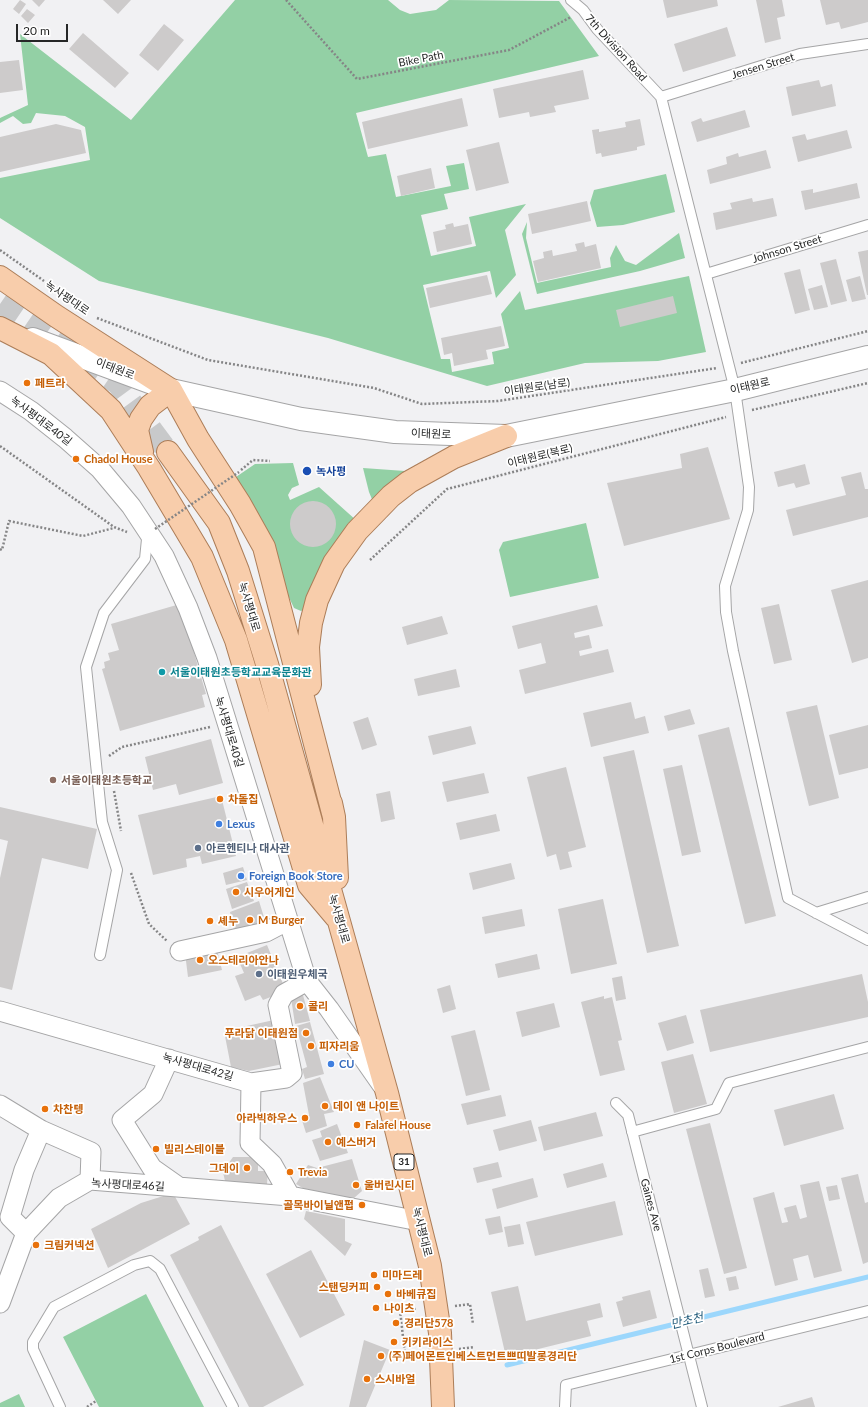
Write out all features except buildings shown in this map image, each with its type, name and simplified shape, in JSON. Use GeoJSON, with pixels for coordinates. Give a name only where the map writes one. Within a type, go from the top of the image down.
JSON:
{"type":"FeatureCollection","features":[{"type":"Feature","properties":{"kind":"main road"},"geometry":{"type":"LineString","coordinates":[[0,278],[171,390],[198,439],[240,504],[264,547],[334,817]]}},
{"type":"Feature","properties":{"kind":"main road"},"geometry":{"type":"LineString","coordinates":[[0,328],[51,354],[77,376],[111,410],[144,461],[202,557],[236,640],[309,885],[340,922]]}},
{"type":"Feature","properties":{"kind":"main road","name":"이태원로"},"geometry":{"type":"LineString","coordinates":[[0,328],[54,346],[171,390],[317,422],[395,432],[506,436],[735,390],[868,357]]}},
{"type":"Feature","properties":{"kind":"main road"},"geometry":{"type":"LineString","coordinates":[[144,461],[136,430],[150,406],[171,390]]}},
{"type":"Feature","properties":{"kind":"main road"},"geometry":{"type":"LineString","coordinates":[[340,922],[334,817],[312,702],[309,673],[311,622],[325,583],[334,564],[357,531],[403,486],[433,467],[478,446],[506,436]]}},
{"type":"Feature","properties":{"kind":"main road","name":"녹사평대로"},"geometry":{"type":"LineString","coordinates":[[168,452],[219,523],[238,571],[267,664],[387,1093],[430,1266],[440,1333],[443,1407]]}},
{"type":"Feature","properties":{"kind":"street","name":"녹사평대로40길"},"geometry":{"type":"LineString","coordinates":[[0,390],[60,434],[100,469],[153,533],[188,608],[207,658],[306,981],[329,1009],[387,1093]]}},
{"type":"Feature","properties":{"kind":"street"},"geometry":{"type":"LineString","coordinates":[[174,947],[266,932],[287,921]]}},
{"type":"Feature","properties":{"kind":"street","name":"녹사평대로42길"},"geometry":{"type":"LineString","coordinates":[[0,1011],[251,1083],[286,1078],[292,1073],[278,1005],[284,994],[306,981]]}},
{"type":"Feature","properties":{"kind":"street","name":"녹사평대로46길"},"geometry":{"type":"LineString","coordinates":[[169,1059],[153,1094],[122,1120],[152,1168],[180,1188]]}},
{"type":"Feature","properties":{"kind":"street"},"geometry":{"type":"LineString","coordinates":[[251,1083],[250,1143],[272,1164],[290,1196]]}},
{"type":"Feature","properties":{"kind":"street"},"geometry":{"type":"LineString","coordinates":[[0,1104],[41,1130],[91,1152],[90,1180]]}},
{"type":"Feature","properties":{"kind":"street"},"geometry":{"type":"LineString","coordinates":[[26,1233],[10,1217],[24,1170],[41,1130]]}},
{"type":"Feature","properties":{"kind":"street","name":"녹사평대로46길"},"geometry":{"type":"LineString","coordinates":[[1,1299],[26,1233],[59,1198],[90,1180],[290,1196],[419,1221]]}},
{"type":"Feature","properties":{"kind":"lane","name":"7th Division Road"},"geometry":{"type":"LineString","coordinates":[[572,0],[583,10],[597,29],[661,97]]}},
{"type":"Feature","properties":{"kind":"lane","name":"Jensen Street"},"geometry":{"type":"LineString","coordinates":[[661,97],[800,54],[868,44]]}},
{"type":"Feature","properties":{"kind":"lane"},"geometry":{"type":"LineString","coordinates":[[661,97],[735,390],[739,413],[749,487],[748,510],[725,586],[731,644],[788,898],[868,940]]}},
{"type":"Feature","properties":{"kind":"lane","name":"Johnson Street"},"geometry":{"type":"LineString","coordinates":[[706,274],[868,225]]}},
{"type":"Feature","properties":{"kind":"lane"},"geometry":{"type":"LineString","coordinates":[[100,955],[118,870],[102,822],[86,667],[104,613],[145,559],[147,539],[153,533]]}},
{"type":"Feature","properties":{"kind":"lane"},"geometry":{"type":"LineString","coordinates":[[816,913],[868,897]]}},
{"type":"Feature","properties":{"kind":"lane"},"geometry":{"type":"LineString","coordinates":[[632,1132],[716,1109],[729,1083],[868,1047]]}},
{"type":"Feature","properties":{"kind":"lane","name":"Gaines Ave"},"geometry":{"type":"LineString","coordinates":[[616,1103],[628,1115],[690,1354],[702,1407]]}},
{"type":"Feature","properties":{"kind":"lane"},"geometry":{"type":"LineString","coordinates":[[60,1407],[33,1349],[33,1342],[54,1307],[134,1265],[150,1261],[160,1269],[233,1407]]}},
{"type":"Feature","properties":{"kind":"lane","name":"1st Corps Boulevard"},"geometry":{"type":"LineString","coordinates":[[565,1407],[566,1385],[868,1311]]}},
{"type":"Feature","properties":{"kind":"path","name":"Bike Path"},"geometry":{"type":"LineString","coordinates":[[286,0],[357,79],[509,50],[583,10]]}},
{"type":"Feature","properties":{"kind":"path","name":"녹사평대로"},"geometry":{"type":"LineString","coordinates":[[0,250],[49,285]]}},
{"type":"Feature","properties":{"kind":"path","name":"녹사평대로"},"geometry":{"type":"LineString","coordinates":[[92,315],[208,360]]}},
{"type":"Feature","properties":{"kind":"path","name":"이태원로(남로)"},"geometry":{"type":"LineString","coordinates":[[208,360],[374,388],[422,404],[498,401],[729,366],[868,331]]}},
{"type":"Feature","properties":{"kind":"path"},"geometry":{"type":"LineString","coordinates":[[758,409],[868,383]]}},
{"type":"Feature","properties":{"kind":"path","name":"이태원로(북로)"},"geometry":{"type":"LineString","coordinates":[[370,560],[447,489],[739,413]]}},
{"type":"Feature","properties":{"kind":"path"},"geometry":{"type":"LineString","coordinates":[[0,446],[114,527],[83,536],[9,521],[2,550],[0,549]]}},
{"type":"Feature","properties":{"kind":"path"},"geometry":{"type":"LineString","coordinates":[[153,533],[239,472],[253,460],[270,461]]}},
{"type":"Feature","properties":{"kind":"path"},"geometry":{"type":"LineString","coordinates":[[110,763],[109,756],[122,748],[194,730]]}},
{"type":"Feature","properties":{"kind":"path"},"geometry":{"type":"LineString","coordinates":[[113,785],[122,836]]}},
{"type":"Feature","properties":{"kind":"path"},"geometry":{"type":"LineString","coordinates":[[129,866],[149,924],[174,947]]}},
{"type":"Feature","properties":{"kind":"path"},"geometry":{"type":"LineString","coordinates":[[470,1304],[472,1324]]}},
{"type":"Feature","properties":{"kind":"path"},"geometry":{"type":"LineString","coordinates":[[400,1310],[405,1355]]}},
{"type":"Feature","properties":{"kind":"path"},"geometry":{"type":"LineString","coordinates":[[87,1407],[96,1401]]}},
{"type":"Feature","properties":{"kind":"green space"},"geometry":{"type":"Polygon","coordinates":[[[235,0],[388,0],[400,10],[410,14],[436,10],[449,0],[559,1],[599,56],[356,113],[368,157],[386,154],[396,197],[451,186],[446,166],[464,163],[469,189],[444,194],[448,209],[421,215],[431,256],[476,246],[469,217],[526,204],[505,230],[516,275],[496,298],[490,271],[423,285],[441,359],[450,359],[452,372],[494,364],[492,352],[509,348],[501,314],[520,291],[525,310],[689,276],[706,352],[658,361],[585,363],[487,386],[328,338],[99,281],[0,218],[0,178],[90,160],[85,127],[65,116],[36,113],[31,123],[23,124],[13,116],[0,123],[0,118],[28,105],[20,34],[131,120],[235,0]]]}},
{"type":"Feature","properties":{"kind":"green space"},"geometry":{"type":"Polygon","coordinates":[[[666,174],[675,212],[623,225],[597,227],[590,203],[594,190],[666,174]]]}},
{"type":"Feature","properties":{"kind":"green space"},"geometry":{"type":"Polygon","coordinates":[[[527,222],[526,238],[537,283],[611,267],[610,258],[616,245],[625,261],[636,265],[679,233],[685,258],[640,271],[537,294],[522,234],[527,222]]]}},
{"type":"Feature","properties":{"kind":"green space"},"geometry":{"type":"Polygon","coordinates":[[[293,463],[299,485],[292,488],[288,495],[290,500],[319,487],[357,521],[306,609],[301,611],[294,608],[233,479],[255,464],[293,463]]]}},
{"type":"Feature","properties":{"kind":"green space"},"geometry":{"type":"Polygon","coordinates":[[[363,468],[405,471],[409,480],[376,509],[369,492],[363,468]]]}},
{"type":"Feature","properties":{"kind":"green space"},"geometry":{"type":"Polygon","coordinates":[[[586,523],[599,578],[510,597],[499,550],[503,542],[586,523]]]}},
{"type":"Feature","properties":{"kind":"green space"},"geometry":{"type":"Polygon","coordinates":[[[146,1294],[204,1407],[99,1407],[63,1337],[146,1294]]]}},
{"type":"Feature","properties":{"kind":"green space"},"geometry":{"type":"Polygon","coordinates":[[[19,1394],[25,1407],[0,1407],[0,1403],[19,1394]]]}},
{"type":"Feature","properties":{"kind":"waterway","name":"만초천"},"geometry":{"type":"LineString","coordinates":[[507,1365],[868,1277]]}},
{"type":"Feature","properties":{"kind":"tunnel"},"geometry":{"type":"LineString","coordinates":[[0,304],[118,384],[168,452]]}},
{"type":"Feature","properties":{"kind":"place","name":"페트라"},"geometry":{"type":"Point","coordinates":[27,383]}},
{"type":"Feature","properties":{"kind":"place","name":"Chadol House"},"geometry":{"type":"Point","coordinates":[76,459]}},
{"type":"Feature","properties":{"kind":"place","name":"녹사평"},"geometry":{"type":"Point","coordinates":[307,471]}},
{"type":"Feature","properties":{"kind":"place","name":"서울이태원초등학교교육문화관"},"geometry":{"type":"Point","coordinates":[162,672]}},
{"type":"Feature","properties":{"kind":"place","name":"서울이태원초등학교"},"geometry":{"type":"Point","coordinates":[53,780]}},
{"type":"Feature","properties":{"kind":"place","name":"차돌집"},"geometry":{"type":"Point","coordinates":[220,799]}},
{"type":"Feature","properties":{"kind":"place","name":"Lexus"},"geometry":{"type":"Point","coordinates":[219,824]}},
{"type":"Feature","properties":{"kind":"place","name":"아르헨티나 대사관"},"geometry":{"type":"Point","coordinates":[198,848]}},
{"type":"Feature","properties":{"kind":"place","name":"Foreign Book Store"},"geometry":{"type":"Point","coordinates":[241,876]}},
{"type":"Feature","properties":{"kind":"place","name":"시우어게인"},"geometry":{"type":"Point","coordinates":[236,892]}},
{"type":"Feature","properties":{"kind":"place","name":"M Burger"},"geometry":{"type":"Point","coordinates":[250,920]}},
{"type":"Feature","properties":{"kind":"place","name":"셰누"},"geometry":{"type":"Point","coordinates":[210,921]}},
{"type":"Feature","properties":{"kind":"place","name":"오스테리아안나"},"geometry":{"type":"Point","coordinates":[200,960]}},
{"type":"Feature","properties":{"kind":"place","name":"이태원우체국"},"geometry":{"type":"Point","coordinates":[259,974]}},
{"type":"Feature","properties":{"kind":"place","name":"콜리"},"geometry":{"type":"Point","coordinates":[300,1006]}},
{"type":"Feature","properties":{"kind":"place","name":"푸라닭 이태원점"},"geometry":{"type":"Point","coordinates":[306,1033]}},
{"type":"Feature","properties":{"kind":"place","name":"피자리움"},"geometry":{"type":"Point","coordinates":[311,1046]}},
{"type":"Feature","properties":{"kind":"place","name":"CU"},"geometry":{"type":"Point","coordinates":[331,1064]}},
{"type":"Feature","properties":{"kind":"place","name":"데이 앤 나이트"},"geometry":{"type":"Point","coordinates":[325,1106]}},
{"type":"Feature","properties":{"kind":"place","name":"차찬텡"},"geometry":{"type":"Point","coordinates":[45,1109]}},
{"type":"Feature","properties":{"kind":"place","name":"아라빅하우스"},"geometry":{"type":"Point","coordinates":[305,1118]}},
{"type":"Feature","properties":{"kind":"place","name":"Falafel House"},"geometry":{"type":"Point","coordinates":[357,1125]}},
{"type":"Feature","properties":{"kind":"place","name":"예스버거"},"geometry":{"type":"Point","coordinates":[328,1142]}},
{"type":"Feature","properties":{"kind":"place","name":"빌리스테이블"},"geometry":{"type":"Point","coordinates":[156,1149]}},
{"type":"Feature","properties":{"kind":"place","name":"그데이"},"geometry":{"type":"Point","coordinates":[247,1168]}},
{"type":"Feature","properties":{"kind":"place","name":"Trevia"},"geometry":{"type":"Point","coordinates":[290,1172]}},
{"type":"Feature","properties":{"kind":"place","name":"울버린시티"},"geometry":{"type":"Point","coordinates":[356,1185]}},
{"type":"Feature","properties":{"kind":"place","name":"골목바이닐앤펍"},"geometry":{"type":"Point","coordinates":[362,1205]}},
{"type":"Feature","properties":{"kind":"place","name":"크림커넥션"},"geometry":{"type":"Point","coordinates":[36,1245]}},
{"type":"Feature","properties":{"kind":"place","name":"미마드레"},"geometry":{"type":"Point","coordinates":[374,1275]}},
{"type":"Feature","properties":{"kind":"place","name":"스탠딩커피"},"geometry":{"type":"Point","coordinates":[377,1287]}},
{"type":"Feature","properties":{"kind":"place","name":"바베큐집"},"geometry":{"type":"Point","coordinates":[388,1294]}},
{"type":"Feature","properties":{"kind":"place","name":"나이츠"},"geometry":{"type":"Point","coordinates":[376,1308]}},
{"type":"Feature","properties":{"kind":"place","name":"경리단578"},"geometry":{"type":"Point","coordinates":[396,1323]}},
{"type":"Feature","properties":{"kind":"place","name":"키키라이스"},"geometry":{"type":"Point","coordinates":[394,1342]}},
{"type":"Feature","properties":{"kind":"place","name":"(주)페어몬트인베스트먼트쁘띠발롱경리단"},"geometry":{"type":"Point","coordinates":[381,1356]}},
{"type":"Feature","properties":{"kind":"place","name":"스시바얼"},"geometry":{"type":"Point","coordinates":[367,1379]}}]}
